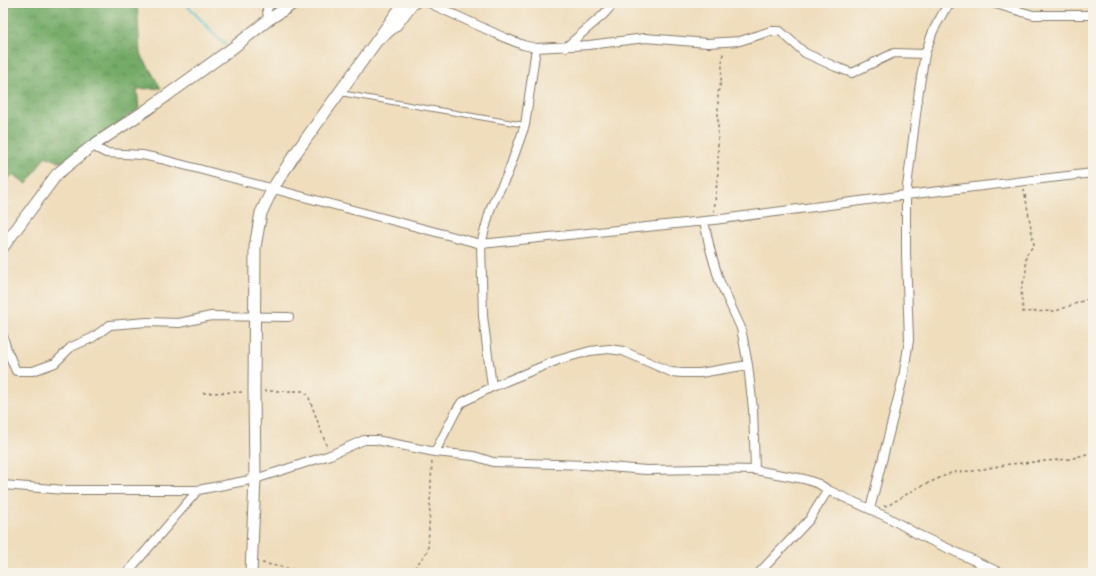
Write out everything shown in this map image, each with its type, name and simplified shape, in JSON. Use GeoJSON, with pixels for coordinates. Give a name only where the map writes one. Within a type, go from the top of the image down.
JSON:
{"type":"FeatureCollection","features":[{"type":"Feature","properties":{"kind":"street"},"geometry":{"type":"LineString","coordinates":[[268,20],[267,9],[271,3]]}},
{"type":"Feature","properties":{"kind":"street"},"geometry":{"type":"LineString","coordinates":[[3,247],[57,174],[92,146],[154,104],[234,47],[268,20],[294,3]]}},
{"type":"Feature","properties":{"kind":"street"},"geometry":{"type":"LineString","coordinates":[[251,573],[255,479],[255,246],[261,213],[273,188],[295,154],[404,3]]}},
{"type":"Feature","properties":{"kind":"street"},"geometry":{"type":"LineString","coordinates":[[374,44],[397,26],[413,5],[417,3]]}},
{"type":"Feature","properties":{"kind":"street"},"geometry":{"type":"LineString","coordinates":[[429,3],[503,37],[523,45],[536,48],[566,47],[645,38],[708,43],[740,41],[771,31],[780,31],[804,53],[852,73],[894,53],[925,54]]}},
{"type":"Feature","properties":{"kind":"street"},"geometry":{"type":"LineString","coordinates":[[566,47],[603,15],[614,3]]}},
{"type":"Feature","properties":{"kind":"street"},"geometry":{"type":"LineString","coordinates":[[870,509],[903,378],[909,340],[906,254],[906,195],[918,90],[925,54],[933,31],[944,11],[952,3]]}},
{"type":"Feature","properties":{"kind":"street"},"geometry":{"type":"LineString","coordinates":[[992,3],[1033,15],[1093,14]]}},
{"type":"Feature","properties":{"kind":"street"},"geometry":{"type":"LineString","coordinates":[[492,387],[483,316],[481,244],[491,207],[508,172],[525,125],[536,48]]}},
{"type":"Feature","properties":{"kind":"street"},"geometry":{"type":"LineString","coordinates":[[92,146],[106,153],[142,155],[273,188],[481,244],[714,220],[1093,173]]}},
{"type":"Feature","properties":{"kind":"street"},"geometry":{"type":"LineString","coordinates":[[704,221],[719,280],[741,328],[748,365],[755,470]]}},
{"type":"Feature","properties":{"kind":"street"},"geometry":{"type":"LineString","coordinates":[[3,336],[16,371],[33,371],[55,363],[71,347],[92,338],[110,325],[147,322],[179,323],[211,316],[289,317]]}},
{"type":"Feature","properties":{"kind":"street"},"geometry":{"type":"LineString","coordinates":[[435,452],[461,403],[492,387],[558,360],[590,351],[609,349],[623,351],[671,372],[682,373],[700,373],[748,365]]}},
{"type":"Feature","properties":{"kind":"street"},"geometry":{"type":"LineString","coordinates":[[3,484],[65,490],[198,490],[255,479],[330,455],[364,440],[376,440],[435,452],[474,456],[493,462],[585,465],[646,470],[703,468],[755,470],[804,479],[818,484],[888,518],[919,536],[1002,573]]}},
{"type":"Feature","properties":{"kind":"street"},"geometry":{"type":"LineString","coordinates":[[127,573],[198,490]]}},
{"type":"Feature","properties":{"kind":"street"},"geometry":{"type":"LineString","coordinates":[[759,573],[809,520],[828,490]]}},
{"type":"Feature","properties":{"kind":"lane"},"geometry":{"type":"LineString","coordinates":[[339,93],[525,125]]}},
{"type":"Feature","properties":{"kind":"path"},"geometry":{"type":"LineString","coordinates":[[714,220],[714,203],[718,171],[718,93],[721,82],[724,42]]}},
{"type":"Feature","properties":{"kind":"path"},"geometry":{"type":"LineString","coordinates":[[1022,181],[1034,245],[1026,255],[1026,273],[1021,290],[1022,312],[1056,311],[1093,297]]}},
{"type":"Feature","properties":{"kind":"path"},"geometry":{"type":"LineString","coordinates":[[203,393],[303,391],[308,395],[330,455]]}},
{"type":"Feature","properties":{"kind":"path"},"geometry":{"type":"LineString","coordinates":[[411,573],[428,550],[433,456],[435,452]]}},
{"type":"Feature","properties":{"kind":"path"},"geometry":{"type":"LineString","coordinates":[[870,509],[889,505],[916,488],[953,472],[974,471],[1010,464],[1070,459],[1093,452]]}},
{"type":"Feature","properties":{"kind":"path"},"geometry":{"type":"LineString","coordinates":[[252,561],[306,572],[320,571],[332,573]]}},
{"type":"Feature","properties":{"kind":"path"},"geometry":{"type":"LineString","coordinates":[[375,573],[379,571],[387,573]]}},
{"type":"Feature","properties":{"kind":"green space"},"geometry":{"type":"Polygon","coordinates":[[[3,3],[137,3],[140,53],[161,88],[137,89],[139,109],[62,163],[45,156],[27,184],[14,175],[3,181],[3,3]]]}},
{"type":"Feature","properties":{"kind":"waterway"},"geometry":{"type":"LineString","coordinates":[[185,3],[225,44]]}}]}
